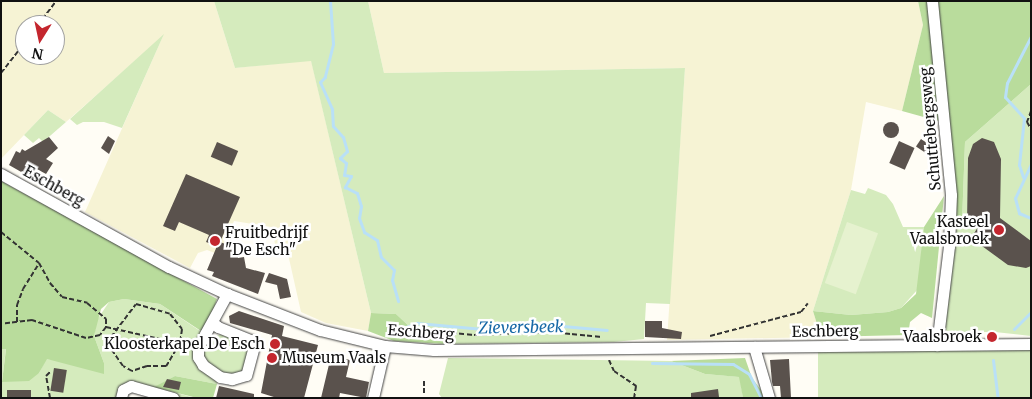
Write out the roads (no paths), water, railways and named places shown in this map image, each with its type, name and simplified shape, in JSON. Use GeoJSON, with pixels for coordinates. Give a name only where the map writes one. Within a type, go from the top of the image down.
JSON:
{"type":"FeatureCollection","features":[{"type":"Feature","properties":{"kind":"street","name":"Schuttebergsweg"},"geometry":{"type":"LineString","coordinates":[[932,1],[951,209],[937,345]]}},
{"type":"Feature","properties":{"kind":"street","name":"Eschberg"},"geometry":{"type":"LineString","coordinates":[[1,174],[160,263],[227,294],[320,330],[386,346],[434,350],[606,344],[701,344],[754,347],[937,345]]}},
{"type":"Feature","properties":{"kind":"street"},"geometry":{"type":"LineString","coordinates":[[212,322],[218,327],[251,340],[254,346],[249,372],[241,378],[220,377],[202,365],[198,348],[227,294]]}},
{"type":"Feature","properties":{"kind":"street"},"geometry":{"type":"LineString","coordinates":[[937,345],[1031,344]]}},
{"type":"Feature","properties":{"kind":"street"},"geometry":{"type":"LineString","coordinates":[[373,398],[386,346]]}},
{"type":"Feature","properties":{"kind":"street"},"geometry":{"type":"LineString","coordinates":[[754,347],[768,398]]}},
{"type":"Feature","properties":{"kind":"street"},"geometry":{"type":"LineString","coordinates":[[121,398],[123,390],[131,386],[173,398]]}},
{"type":"Feature","properties":{"kind":"waterway","name":"Zieversbeek"},"geometry":{"type":"LineString","coordinates":[[330,1],[333,44],[325,77],[320,82],[332,109],[333,126],[343,137],[347,151],[340,158],[346,163],[344,175],[351,176],[345,187],[357,193],[361,206],[359,218],[364,232],[377,240],[381,257],[394,270],[392,280],[398,301]]}},
{"type":"Feature","properties":{"kind":"waterway"},"geometry":{"type":"LineString","coordinates":[[1023,177],[1019,165],[1024,118],[1005,97],[1007,83],[1031,36]]}},
{"type":"Feature","properties":{"kind":"waterway"},"geometry":{"type":"LineString","coordinates":[[1031,164],[1015,198],[1019,213],[1031,218]]}},
{"type":"Feature","properties":{"kind":"waterway"},"geometry":{"type":"LineString","coordinates":[[1014,329],[1031,312]]}},
{"type":"Feature","properties":{"kind":"waterway","name":"Zieversbeek"},"geometry":{"type":"LineString","coordinates":[[406,327],[417,323],[494,330],[552,325],[607,330]]}},
{"type":"Feature","properties":{"kind":"waterway"},"geometry":{"type":"LineString","coordinates":[[993,360],[998,398]]}},
{"type":"Feature","properties":{"kind":"waterway","name":"Zieversbeek"},"geometry":{"type":"LineString","coordinates":[[652,363],[733,364],[749,374],[761,398]]}},
{"type":"Feature","properties":{"kind":"place","name":"Kasteel Vaalsbroek"},"geometry":{"type":"Point","coordinates":[999,230]}},
{"type":"Feature","properties":{"kind":"place","name":"Fruitbedrijf \"De Esch\""},"geometry":{"type":"Point","coordinates":[215,241]}},
{"type":"Feature","properties":{"kind":"place","name":"Vaalsbroek"},"geometry":{"type":"Point","coordinates":[992,337]}},
{"type":"Feature","properties":{"kind":"place","name":"Kloosterkapel De Esch"},"geometry":{"type":"Point","coordinates":[275,344]}},
{"type":"Feature","properties":{"kind":"place","name":"Museum Vaals"},"geometry":{"type":"Point","coordinates":[272,358]}}]}
